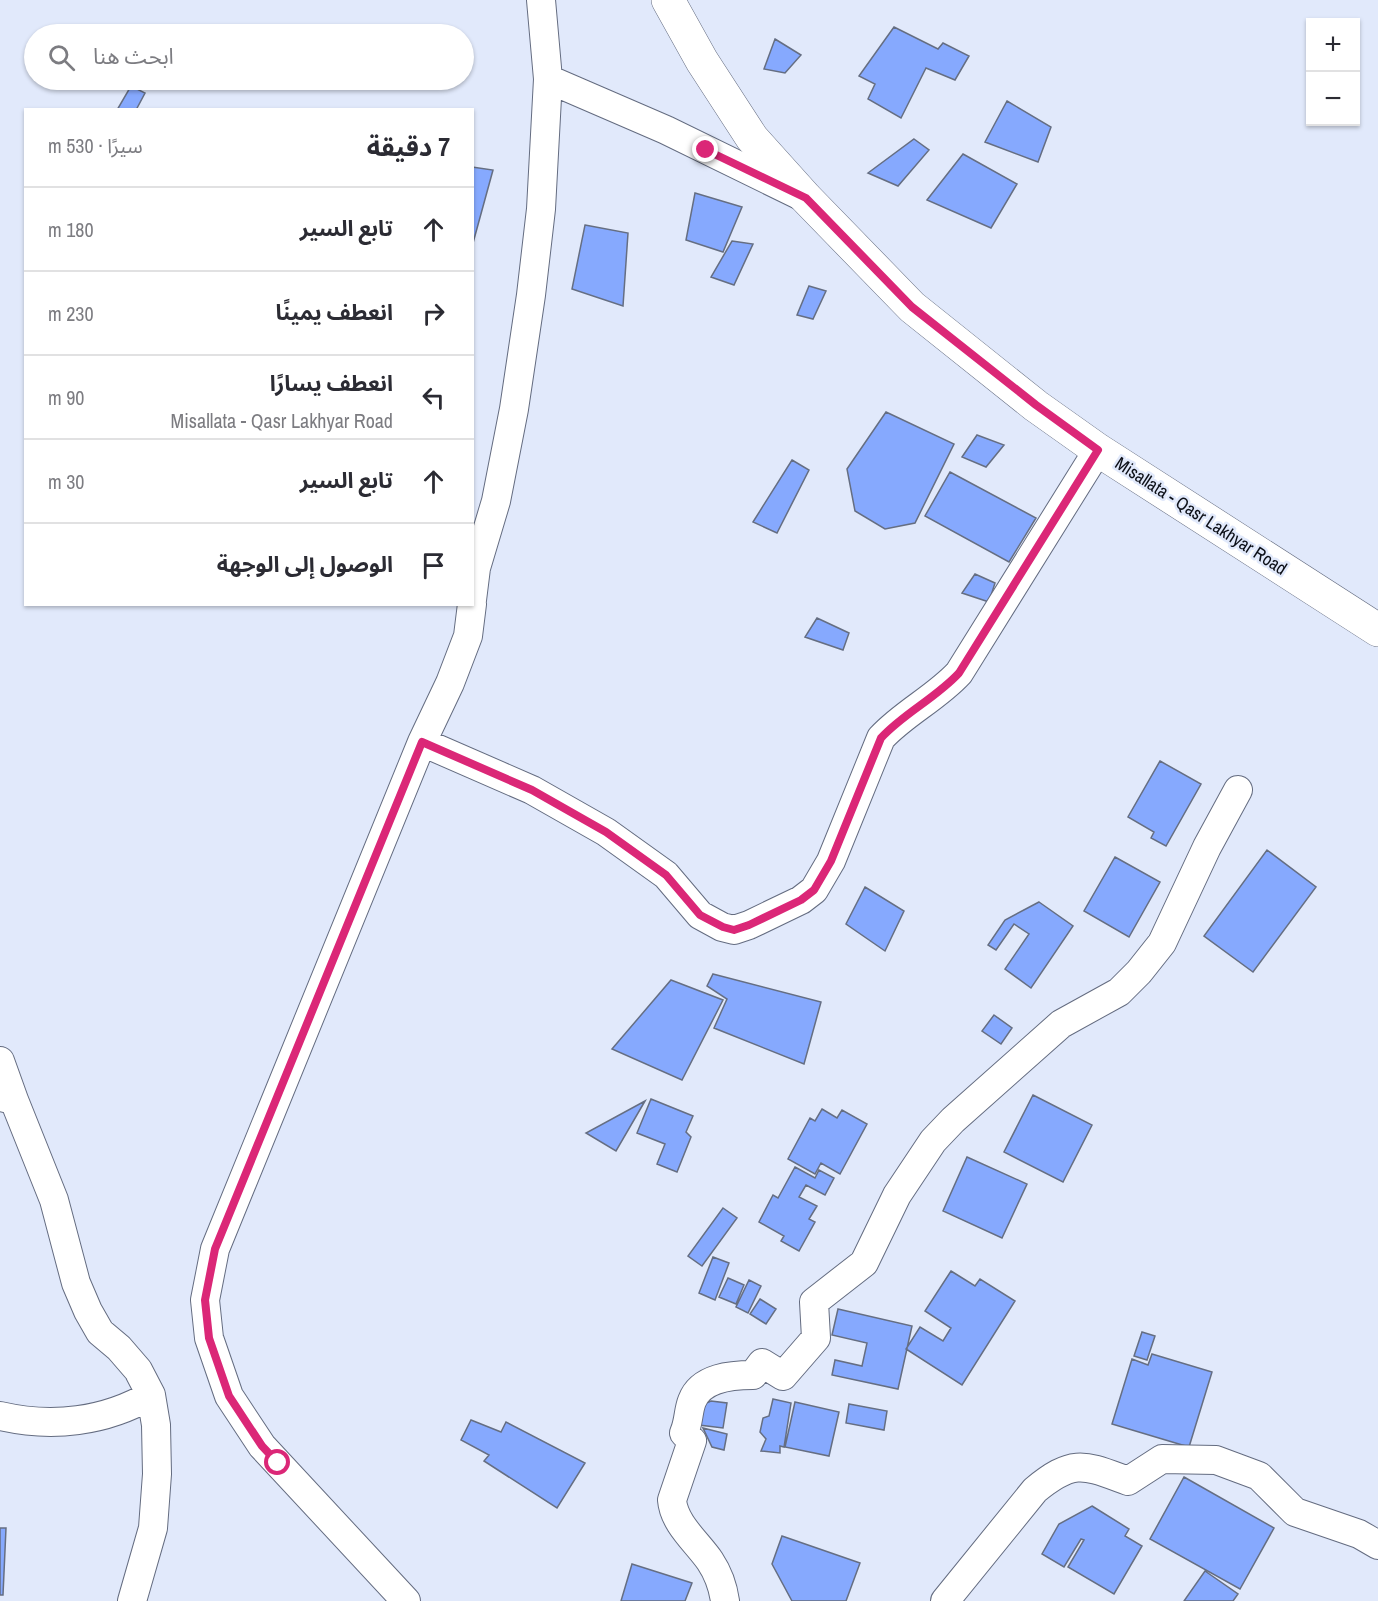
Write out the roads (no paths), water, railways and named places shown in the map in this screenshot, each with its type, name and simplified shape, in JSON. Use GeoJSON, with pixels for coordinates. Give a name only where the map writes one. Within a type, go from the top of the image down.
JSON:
{"type":"FeatureCollection","features":[{"type":"Feature","properties":{"kind":"main road","name":"Misallata - Qasr Lakhyar Road"},"geometry":{"type":"LineString","coordinates":[[668,0],[702,61],[752,138],[806,198],[912,307],[1036,405],[1098,450],[1378,630]]}},
{"type":"Feature","properties":{"kind":"street"},"geometry":{"type":"LineString","coordinates":[[474,587],[477,568],[496,501],[510,432],[531,295],[541,209],[548,79],[541,0]]}},
{"type":"Feature","properties":{"kind":"street"},"geometry":{"type":"LineString","coordinates":[[548,79],[666,130],[806,198]]}},
{"type":"Feature","properties":{"kind":"street"},"geometry":{"type":"LineString","coordinates":[[422,742],[532,790],[606,832],[666,875],[700,915],[709,921],[734,930],[749,925],[801,900],[814,890],[831,861],[881,738],[895,723],[945,687],[959,673],[1098,450]]}},
{"type":"Feature","properties":{"kind":"street"},"geometry":{"type":"LineString","coordinates":[[406,1601],[262,1446],[229,1396],[209,1338],[205,1300],[215,1249],[422,742],[450,683],[468,636],[472,606]]}},
{"type":"Feature","properties":{"kind":"street"},"geometry":{"type":"LineString","coordinates":[[725,1601],[718,1575],[673,1508],[672,1500],[692,1441],[684,1432],[693,1400],[702,1387],[729,1375],[753,1375],[762,1363],[783,1376],[816,1338],[814,1302],[864,1263],[897,1195],[933,1141],[953,1120],[1060,1024],[1119,992],[1139,972],[1162,943],[1207,847],[1238,790]]}},
{"type":"Feature","properties":{"kind":"street"},"geometry":{"type":"LineString","coordinates":[[0,1061],[7,1099],[54,1200],[76,1283],[88,1311],[100,1332],[119,1348],[138,1370],[151,1395],[156,1425],[157,1474],[153,1528],[132,1601]]}},
{"type":"Feature","properties":{"kind":"street"},"geometry":{"type":"LineString","coordinates":[[0,1416],[33,1422],[92,1418],[129,1408],[151,1395]]}},
{"type":"Feature","properties":{"kind":"street"},"geometry":{"type":"LineString","coordinates":[[945,1601],[1035,1490],[1053,1475],[1072,1467],[1094,1469],[1128,1481],[1162,1459],[1216,1460],[1259,1476],[1294,1512],[1359,1534],[1378,1545]]}}]}
